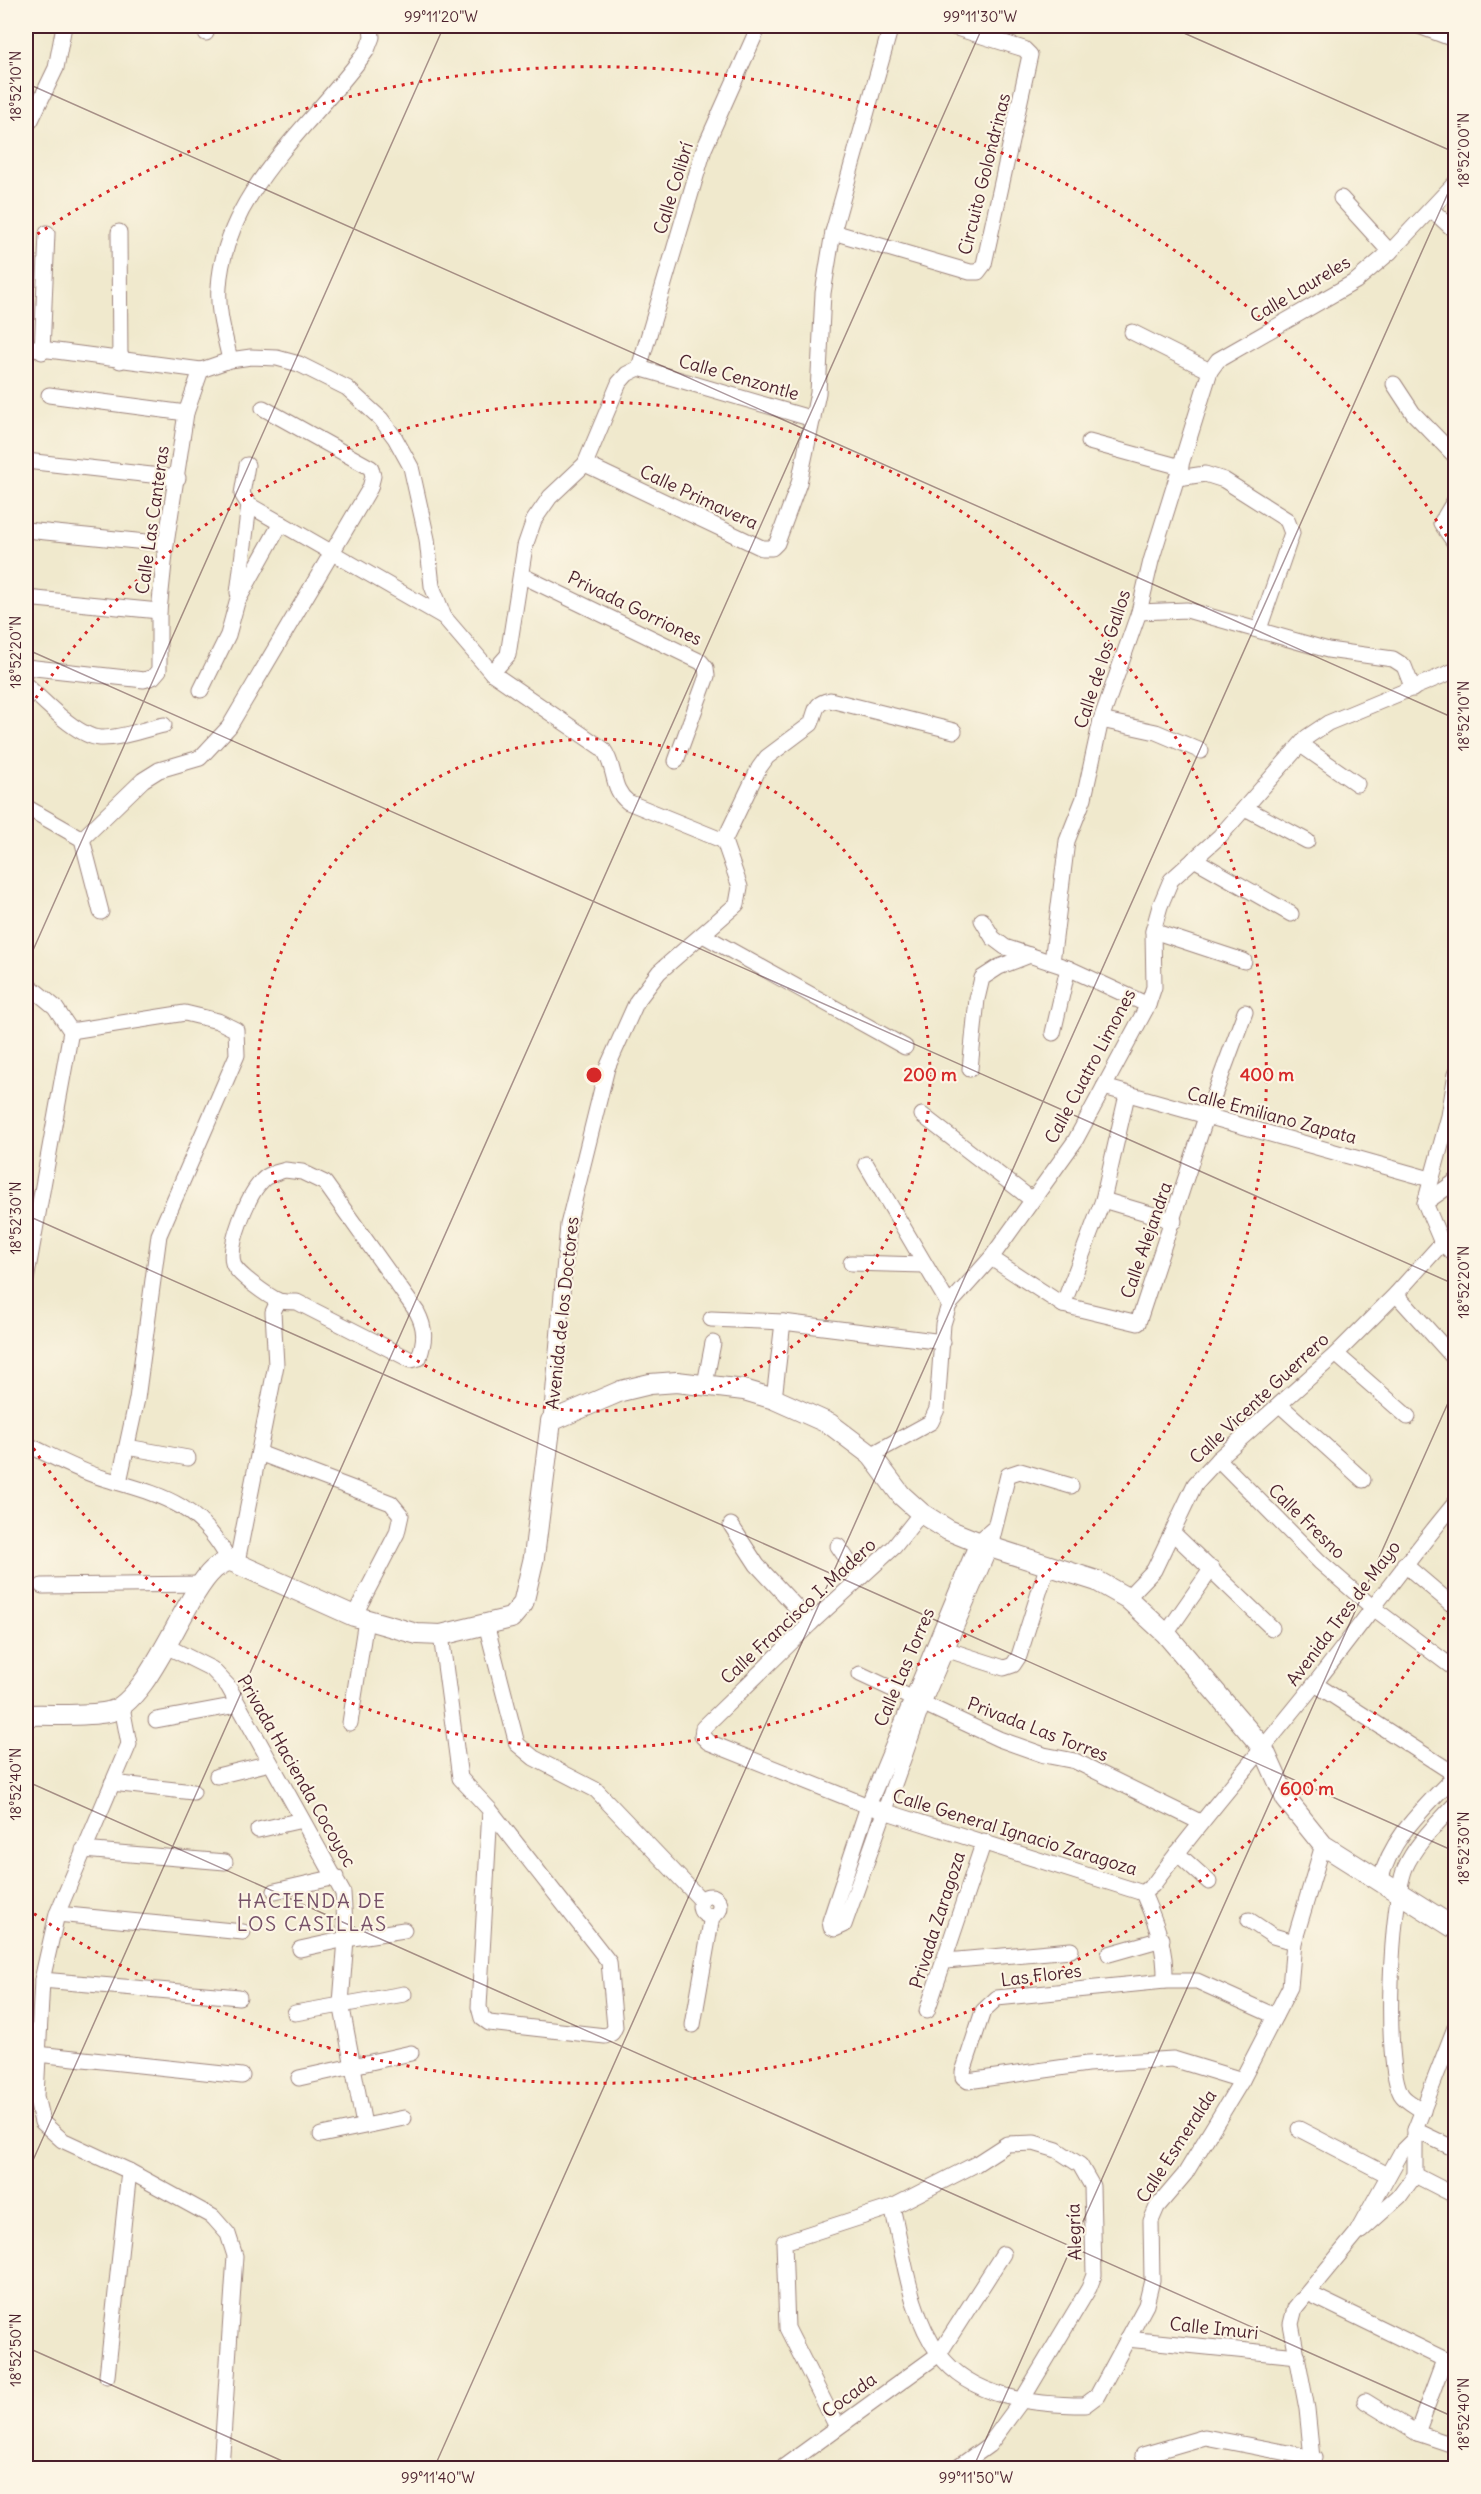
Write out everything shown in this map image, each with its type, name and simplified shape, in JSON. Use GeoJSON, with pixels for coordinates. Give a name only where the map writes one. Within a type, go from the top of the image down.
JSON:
{"type":"FeatureCollection","features":[{"type":"Feature","properties":{"kind":"main road"},"geometry":{"type":"LineString","coordinates":[[551,1421],[621,1391],[650,1384],[705,1384],[744,1390],[774,1399],[830,1424],[871,1455],[901,1495],[921,1513],[948,1530],[986,1540],[1097,1581],[1127,1598],[1166,1634],[1263,1748],[1286,1798],[1323,1845],[1455,1929]]}},
{"type":"Feature","properties":{"kind":"main road","name":"Avenida de los Doctores"},"geometry":{"type":"LineString","coordinates":[[233,1561],[360,1618],[417,1634],[441,1635],[511,1618],[523,1604],[534,1557],[551,1421]]}},
{"type":"Feature","properties":{"kind":"main road"},"geometry":{"type":"LineString","coordinates":[[26,1715],[109,1712],[122,1707],[166,1646],[213,1569],[233,1561]]}},
{"type":"Feature","properties":{"kind":"street"},"geometry":{"type":"LineString","coordinates":[[26,126],[32,120],[56,68],[64,26]]}},
{"type":"Feature","properties":{"kind":"street"},"geometry":{"type":"LineString","coordinates":[[230,360],[221,317],[219,287],[225,254],[237,222],[250,196],[288,145],[367,50],[371,26]]}},
{"type":"Feature","properties":{"kind":"street","name":"Calle Colibrí"},"geometry":{"type":"LineString","coordinates":[[639,368],[704,149],[759,26]]}},
{"type":"Feature","properties":{"kind":"street","name":"Calle Cenzontle"},"geometry":{"type":"LineString","coordinates":[[639,368],[813,419],[818,393],[823,293],[833,232],[891,26]]}},
{"type":"Feature","properties":{"kind":"street","name":"Circuito Golondrinas"},"geometry":{"type":"LineString","coordinates":[[833,232],[970,272],[978,272],[984,264],[1030,56],[1024,49],[950,26]]}},
{"type":"Feature","properties":{"kind":"street"},"geometry":{"type":"LineString","coordinates":[[1419,26],[1455,40]]}},
{"type":"Feature","properties":{"kind":"street","name":"Calle Laureles"},"geometry":{"type":"LineString","coordinates":[[1210,371],[1218,360],[1356,281],[1390,252],[1432,210],[1455,182]]}},
{"type":"Feature","properties":{"kind":"street"},"geometry":{"type":"LineString","coordinates":[[1341,198],[1390,252]]}},
{"type":"Feature","properties":{"kind":"street"},"geometry":{"type":"LineString","coordinates":[[1432,210],[1455,232]]}},
{"type":"Feature","properties":{"kind":"street"},"geometry":{"type":"LineString","coordinates":[[119,232],[120,361]]}},
{"type":"Feature","properties":{"kind":"street"},"geometry":{"type":"LineString","coordinates":[[42,352],[47,233]]}},
{"type":"Feature","properties":{"kind":"street"},"geometry":{"type":"LineString","coordinates":[[1132,332],[1210,371]]}},
{"type":"Feature","properties":{"kind":"street"},"geometry":{"type":"LineString","coordinates":[[26,348],[42,352],[201,370],[230,360],[268,358],[299,364],[347,388],[381,419],[395,438],[411,467],[427,539],[432,586],[444,617],[492,673],[603,750],[614,770],[614,786],[619,795],[628,802],[724,841],[759,768],[767,757],[811,724],[815,707],[820,702],[830,700],[954,731]]}},
{"type":"Feature","properties":{"kind":"street"},"geometry":{"type":"LineString","coordinates":[[492,673],[508,655],[525,546],[534,520],[550,497],[585,464],[619,383],[627,374],[639,368]]}},
{"type":"Feature","properties":{"kind":"street","name":"Calle Las Canteras"},"geometry":{"type":"LineString","coordinates":[[26,667],[144,680],[153,677],[159,670],[159,611],[166,544],[178,478],[186,413],[201,370]]}},
{"type":"Feature","properties":{"kind":"street","name":"Calle de los Gallos"},"geometry":{"type":"LineString","coordinates":[[1052,962],[1067,841],[1084,798],[1101,720],[1139,612],[1151,561],[1210,371]]}},
{"type":"Feature","properties":{"kind":"street"},"geometry":{"type":"LineString","coordinates":[[1394,384],[1413,413],[1455,457]]}},
{"type":"Feature","properties":{"kind":"street"},"geometry":{"type":"LineString","coordinates":[[49,395],[186,413]]}},
{"type":"Feature","properties":{"kind":"street"},"geometry":{"type":"LineString","coordinates":[[82,839],[143,780],[159,770],[200,758],[229,727],[370,488],[373,476],[371,468],[263,408]]}},
{"type":"Feature","properties":{"kind":"street","name":"Calle Primavera"},"geometry":{"type":"LineString","coordinates":[[585,464],[762,548],[772,548],[777,543],[799,483],[813,419]]}},
{"type":"Feature","properties":{"kind":"street"},"geometry":{"type":"LineString","coordinates":[[1089,442],[1180,472],[1205,474],[1224,480],[1287,520],[1292,533],[1258,628]]}},
{"type":"Feature","properties":{"kind":"street"},"geometry":{"type":"LineString","coordinates":[[26,461],[178,478]]}},
{"type":"Feature","properties":{"kind":"street"},"geometry":{"type":"LineString","coordinates":[[247,465],[242,494],[249,505],[444,617]]}},
{"type":"Feature","properties":{"kind":"street"},"geometry":{"type":"LineString","coordinates":[[1455,498],[1441,523],[1455,545]]}},
{"type":"Feature","properties":{"kind":"street"},"geometry":{"type":"LineString","coordinates":[[201,690],[228,635],[237,602],[249,505]]}},
{"type":"Feature","properties":{"kind":"street"},"geometry":{"type":"LineString","coordinates":[[237,602],[281,523]]}},
{"type":"Feature","properties":{"kind":"street"},"geometry":{"type":"LineString","coordinates":[[26,530],[166,544]]}},
{"type":"Feature","properties":{"kind":"street","name":"Privada Gorriones"},"geometry":{"type":"LineString","coordinates":[[521,575],[701,662],[706,668],[707,676],[676,761]]}},
{"type":"Feature","properties":{"kind":"street"},"geometry":{"type":"LineString","coordinates":[[26,598],[159,611]]}},
{"type":"Feature","properties":{"kind":"street"},"geometry":{"type":"LineString","coordinates":[[1139,612],[1187,610],[1258,628],[1328,650],[1393,658],[1404,666],[1413,689]]}},
{"type":"Feature","properties":{"kind":"street","name":"Calle Cuatro Limones"},"geometry":{"type":"LineString","coordinates":[[949,1305],[991,1258],[1031,1199],[1075,1141],[1148,1005],[1154,987],[1154,931],[1160,906],[1171,880],[1220,836],[1301,745],[1328,723],[1455,670]]}},
{"type":"Feature","properties":{"kind":"street"},"geometry":{"type":"LineString","coordinates":[[26,685],[80,732],[91,737],[102,739],[164,725]]}},
{"type":"Feature","properties":{"kind":"street"},"geometry":{"type":"LineString","coordinates":[[1101,720],[1156,732],[1201,751]]}},
{"type":"Feature","properties":{"kind":"street"},"geometry":{"type":"LineString","coordinates":[[1301,745],[1357,784]]}},
{"type":"Feature","properties":{"kind":"street"},"geometry":{"type":"LineString","coordinates":[[26,807],[82,839],[101,912]]}},
{"type":"Feature","properties":{"kind":"street"},"geometry":{"type":"LineString","coordinates":[[1245,808],[1307,841]]}},
{"type":"Feature","properties":{"kind":"street","name":"Avenida de los Doctores"},"geometry":{"type":"LineString","coordinates":[[551,1421],[568,1225],[607,1068],[637,1001],[659,972],[737,904],[740,887],[724,841]]}},
{"type":"Feature","properties":{"kind":"street"},"geometry":{"type":"LineString","coordinates":[[1194,859],[1291,914]]}},
{"type":"Feature","properties":{"kind":"street"},"geometry":{"type":"LineString","coordinates":[[982,920],[999,943],[1068,968],[1148,1005]]}},
{"type":"Feature","properties":{"kind":"street"},"geometry":{"type":"LineString","coordinates":[[1154,931],[1244,961]]}},
{"type":"Feature","properties":{"kind":"street"},"geometry":{"type":"LineString","coordinates":[[703,934],[905,1047]]}},
{"type":"Feature","properties":{"kind":"street"},"geometry":{"type":"LineString","coordinates":[[969,1069],[976,999],[982,978],[999,967],[1030,955]]}},
{"type":"Feature","properties":{"kind":"street"},"geometry":{"type":"LineString","coordinates":[[1053,1033],[1068,968]]}},
{"type":"Feature","properties":{"kind":"street"},"geometry":{"type":"LineString","coordinates":[[26,983],[55,1007],[71,1031],[26,1280]]}},
{"type":"Feature","properties":{"kind":"street","name":"Calle Alejandra"},"geometry":{"type":"LineString","coordinates":[[991,1258],[1063,1305],[1138,1323],[1174,1221],[1206,1117],[1245,1012]]}},
{"type":"Feature","properties":{"kind":"street"},"geometry":{"type":"LineString","coordinates":[[71,1031],[185,1013],[218,1021],[236,1030],[237,1055],[159,1235],[137,1399],[119,1482]]}},
{"type":"Feature","properties":{"kind":"street"},"geometry":{"type":"LineString","coordinates":[[1455,1073],[1452,1114],[1430,1179],[1425,1203],[1442,1243],[1455,1256]]}},
{"type":"Feature","properties":{"kind":"street","name":"Calle Emiliano Zapata"},"geometry":{"type":"LineString","coordinates":[[1104,1087],[1430,1179]]}},
{"type":"Feature","properties":{"kind":"street"},"geometry":{"type":"LineString","coordinates":[[1063,1305],[1103,1200],[1126,1095]]}},
{"type":"Feature","properties":{"kind":"street"},"geometry":{"type":"LineString","coordinates":[[922,1114],[1031,1199]]}},
{"type":"Feature","properties":{"kind":"street"},"geometry":{"type":"LineString","coordinates":[[866,1164],[949,1305],[943,1324],[937,1409],[931,1422],[871,1455]]}},
{"type":"Feature","properties":{"kind":"street"},"geometry":{"type":"LineString","coordinates":[[285,1170],[302,1172],[325,1184],[417,1312],[424,1326],[424,1343],[419,1358],[411,1360],[297,1302],[278,1300],[240,1274],[233,1265],[232,1254],[243,1211],[260,1182],[270,1174],[285,1170]]}},
{"type":"Feature","properties":{"kind":"street"},"geometry":{"type":"LineString","coordinates":[[1425,1203],[1455,1181]]}},
{"type":"Feature","properties":{"kind":"street"},"geometry":{"type":"LineString","coordinates":[[1103,1200],[1174,1221]]}},
{"type":"Feature","properties":{"kind":"street","name":"Calle Vicente Guerrero"},"geometry":{"type":"LineString","coordinates":[[1127,1598],[1154,1570],[1195,1484],[1218,1459],[1336,1354],[1396,1294],[1442,1243]]}},
{"type":"Feature","properties":{"kind":"street"},"geometry":{"type":"LineString","coordinates":[[851,1263],[924,1265]]}},
{"type":"Feature","properties":{"kind":"street"},"geometry":{"type":"LineString","coordinates":[[1396,1294],[1452,1356]]}},
{"type":"Feature","properties":{"kind":"street"},"geometry":{"type":"LineString","coordinates":[[233,1561],[259,1453],[276,1365],[273,1312],[278,1300]]}},
{"type":"Feature","properties":{"kind":"street"},"geometry":{"type":"LineString","coordinates":[[711,1319],[783,1322],[943,1341]]}},
{"type":"Feature","properties":{"kind":"street"},"geometry":{"type":"LineString","coordinates":[[774,1399],[783,1322]]}},
{"type":"Feature","properties":{"kind":"street"},"geometry":{"type":"LineString","coordinates":[[705,1384],[713,1343]]}},
{"type":"Feature","properties":{"kind":"street"},"geometry":{"type":"LineString","coordinates":[[1336,1354],[1408,1417]]}},
{"type":"Feature","properties":{"kind":"street"},"geometry":{"type":"LineString","coordinates":[[1280,1405],[1363,1480]]}},
{"type":"Feature","properties":{"kind":"street"},"geometry":{"type":"LineString","coordinates":[[26,1443],[73,1466],[165,1497],[196,1516],[216,1536],[233,1561]]}},
{"type":"Feature","properties":{"kind":"street"},"geometry":{"type":"LineString","coordinates":[[126,1447],[188,1458]]}},
{"type":"Feature","properties":{"kind":"street"},"geometry":{"type":"LineString","coordinates":[[259,1453],[391,1503],[401,1515],[397,1533],[360,1618],[350,1723]]}},
{"type":"Feature","properties":{"kind":"street","name":"Calle Fresno"},"geometry":{"type":"LineString","coordinates":[[1218,1459],[1320,1562],[1372,1607],[1455,1670]]}},
{"type":"Feature","properties":{"kind":"street"},"geometry":{"type":"LineString","coordinates":[[986,1540],[1008,1475],[1014,1471],[1071,1486]]}},
{"type":"Feature","properties":{"kind":"street","name":"Avenida Tres de Mayo"},"geometry":{"type":"LineString","coordinates":[[1263,1748],[1315,1684],[1404,1564],[1455,1502]]}},
{"type":"Feature","properties":{"kind":"street","name":"Calle Francisco I. Madero"},"geometry":{"type":"LineString","coordinates":[[702,1736],[704,1728],[811,1623],[894,1547],[921,1513]]}},
{"type":"Feature","properties":{"kind":"street"},"geometry":{"type":"LineString","coordinates":[[731,1525],[757,1565],[811,1623]]}},
{"type":"Feature","properties":{"kind":"street"},"geometry":{"type":"LineString","coordinates":[[1173,1533],[1272,1628]]}},
{"type":"Feature","properties":{"kind":"street","name":"Calle Las Torres"},"geometry":{"type":"LineString","coordinates":[[917,1701],[945,1649],[986,1540]]}},
{"type":"Feature","properties":{"kind":"street","name":"Calle Las Torres"},"geometry":{"type":"LineString","coordinates":[[875,1809],[917,1701],[986,1540]]}},
{"type":"Feature","properties":{"kind":"street"},"geometry":{"type":"LineString","coordinates":[[838,1546],[860,1578]]}},
{"type":"Feature","properties":{"kind":"street"},"geometry":{"type":"LineString","coordinates":[[945,1649],[1004,1668],[1013,1665],[1019,1656],[1048,1564]]}},
{"type":"Feature","properties":{"kind":"street"},"geometry":{"type":"LineString","coordinates":[[1404,1564],[1455,1608]]}},
{"type":"Feature","properties":{"kind":"street"},"geometry":{"type":"LineString","coordinates":[[1166,1634],[1212,1568]]}},
{"type":"Feature","properties":{"kind":"street"},"geometry":{"type":"LineString","coordinates":[[42,1586],[202,1584]]}},
{"type":"Feature","properties":{"kind":"street"},"geometry":{"type":"LineString","coordinates":[[486,1624],[517,1744],[534,1758],[596,1790],[701,1900],[711,1896],[717,1898],[720,1909],[712,1916],[693,2025]]}},
{"type":"Feature","properties":{"kind":"street"},"geometry":{"type":"LineString","coordinates":[[441,1635],[460,1778],[490,1810],[609,1962],[615,2027],[605,2036],[489,2022],[482,2018],[479,2007],[490,1810]]}},
{"type":"Feature","properties":{"kind":"street","name":"Privada Hacienda Cocoyoc"},"geometry":{"type":"LineString","coordinates":[[166,1646],[212,1670],[228,1686],[343,1893],[346,1939],[341,2003],[364,2125]]}},
{"type":"Feature","properties":{"kind":"street","name":"Privada Las Torres"},"geometry":{"type":"LineString","coordinates":[[860,1674],[999,1739],[1044,1755],[1075,1761],[1200,1822]]}},
{"type":"Feature","properties":{"kind":"street"},"geometry":{"type":"LineString","coordinates":[[1315,1684],[1455,1775],[1399,1837],[1386,1858],[1380,1881]]}},
{"type":"Feature","properties":{"kind":"street"},"geometry":{"type":"LineString","coordinates":[[156,1720],[237,1704]]}},
{"type":"Feature","properties":{"kind":"street"},"geometry":{"type":"LineString","coordinates":[[122,1707],[129,1744],[57,1914],[42,1980],[36,2096],[42,2122],[62,2140],[129,2171],[213,2217],[228,2234],[235,2256],[221,2469]]}},
{"type":"Feature","properties":{"kind":"street","name":"Calle General Ignacio Zaragoza"},"geometry":{"type":"LineString","coordinates":[[702,1736],[708,1742],[875,1809],[984,1841],[1143,1893],[1153,1885],[1200,1822],[1263,1748]]}},
{"type":"Feature","properties":{"kind":"street"},"geometry":{"type":"LineString","coordinates":[[217,1776],[270,1763]]}},
{"type":"Feature","properties":{"kind":"street"},"geometry":{"type":"LineString","coordinates":[[112,1783],[193,1792]]}},
{"type":"Feature","properties":{"kind":"street"},"geometry":{"type":"LineString","coordinates":[[1423,2111],[1402,2097],[1393,2075],[1390,1994],[1400,1893],[1405,1869],[1417,1846],[1455,1803]]}},
{"type":"Feature","properties":{"kind":"street"},"geometry":{"type":"LineString","coordinates":[[875,1809],[844,1925],[835,1929],[831,1927],[830,1921],[875,1809]]}},
{"type":"Feature","properties":{"kind":"street"},"geometry":{"type":"LineString","coordinates":[[258,1830],[302,1820]]}},
{"type":"Feature","properties":{"kind":"street","name":"Privada Zaragoza"},"geometry":{"type":"LineString","coordinates":[[927,2011],[984,1841]]}},
{"type":"Feature","properties":{"kind":"street","name":"Calle Esmeralda"},"geometry":{"type":"LineString","coordinates":[[939,2354],[960,2374],[989,2391],[1022,2400],[1085,2405],[1097,2396],[1146,2305],[1152,2280],[1151,2221],[1157,2207],[1185,2174],[1242,2080],[1290,1987],[1294,1942],[1323,1845]]}},
{"type":"Feature","properties":{"kind":"street"},"geometry":{"type":"LineString","coordinates":[[84,1850],[225,1862]]}},
{"type":"Feature","properties":{"kind":"street"},"geometry":{"type":"LineString","coordinates":[[1177,1853],[1209,1882]]}},
{"type":"Feature","properties":{"kind":"street"},"geometry":{"type":"LineString","coordinates":[[275,1891],[336,1877]]}},
{"type":"Feature","properties":{"kind":"street"},"geometry":{"type":"LineString","coordinates":[[1143,1893],[1162,1939],[1166,1956],[1165,1981]]}},
{"type":"Feature","properties":{"kind":"street"},"geometry":{"type":"LineString","coordinates":[[57,1914],[243,1932]]}},
{"type":"Feature","properties":{"kind":"street"},"geometry":{"type":"LineString","coordinates":[[1248,1920],[1273,1936],[1294,1942]]}},
{"type":"Feature","properties":{"kind":"street"},"geometry":{"type":"LineString","coordinates":[[300,1949],[404,1930]]}},
{"type":"Feature","properties":{"kind":"street"},"geometry":{"type":"LineString","coordinates":[[1109,1954],[1162,1939]]}},
{"type":"Feature","properties":{"kind":"street"},"geometry":{"type":"LineString","coordinates":[[945,1961],[1071,1950]]}},
{"type":"Feature","properties":{"kind":"street"},"geometry":{"type":"LineString","coordinates":[[42,1980],[239,1997]]}},
{"type":"Feature","properties":{"kind":"street","name":"Las Flores"},"geometry":{"type":"LineString","coordinates":[[1242,2080],[1173,2059],[1087,2064],[968,2081],[963,2077],[983,2011],[997,1998],[1165,1981],[1197,1981],[1275,2016]]}},
{"type":"Feature","properties":{"kind":"street"},"geometry":{"type":"LineString","coordinates":[[295,2013],[341,2003],[404,1994]]}},
{"type":"Feature","properties":{"kind":"street"},"geometry":{"type":"LineString","coordinates":[[1143,2455],[1205,2438],[1313,2463],[1298,2356],[1291,2324],[1295,2308],[1356,2234],[1402,2151],[1414,2135],[1455,2025]]}},
{"type":"Feature","properties":{"kind":"street"},"geometry":{"type":"LineString","coordinates":[[299,2078],[411,2053]]}},
{"type":"Feature","properties":{"kind":"street"},"geometry":{"type":"LineString","coordinates":[[37,2054],[242,2076]]}},
{"type":"Feature","properties":{"kind":"street"},"geometry":{"type":"LineString","coordinates":[[321,2135],[404,2118]]}},
{"type":"Feature","properties":{"kind":"street"},"geometry":{"type":"LineString","coordinates":[[1299,2129],[1388,2175]]}},
{"type":"Feature","properties":{"kind":"street"},"geometry":{"type":"LineString","coordinates":[[1414,2135],[1455,2149]]}},
{"type":"Feature","properties":{"kind":"street"},"geometry":{"type":"LineString","coordinates":[[1356,2234],[1376,2219],[1415,2175],[1414,2135]]}},
{"type":"Feature","properties":{"kind":"street","name":"Alegría"},"geometry":{"type":"LineString","coordinates":[[837,2427],[787,2328],[784,2242],[892,2207],[976,2164],[1007,2144],[1034,2143],[1058,2150],[1080,2165],[1092,2186],[1094,2275],[1089,2288],[1022,2400],[989,2445],[957,2469]]}},
{"type":"Feature","properties":{"kind":"street"},"geometry":{"type":"LineString","coordinates":[[107,2376],[129,2171]]}},
{"type":"Feature","properties":{"kind":"street"},"geometry":{"type":"LineString","coordinates":[[1415,2175],[1455,2196]]}},
{"type":"Feature","properties":{"kind":"street"},"geometry":{"type":"LineString","coordinates":[[892,2207],[918,2312],[939,2354]]}},
{"type":"Feature","properties":{"kind":"street"},"geometry":{"type":"LineString","coordinates":[[939,2354],[1003,2254]]}},
{"type":"Feature","properties":{"kind":"street"},"geometry":{"type":"LineString","coordinates":[[1308,2293],[1449,2362],[1417,2433]]}},
{"type":"Feature","properties":{"kind":"street","name":"Calle Imuri"},"geometry":{"type":"LineString","coordinates":[[1127,2339],[1298,2356]]}},
{"type":"Feature","properties":{"kind":"street","name":"Cocada"},"geometry":{"type":"LineString","coordinates":[[782,2469],[939,2354]]}},
{"type":"Feature","properties":{"kind":"street"},"geometry":{"type":"LineString","coordinates":[[1365,2401],[1417,2433],[1455,2446]]}},
{"type":"Feature","properties":{"kind":"district","name":"HACIENDA DE LOS CASILLAS"},"geometry":{"type":"Point","coordinates":[312,1912]}}]}
